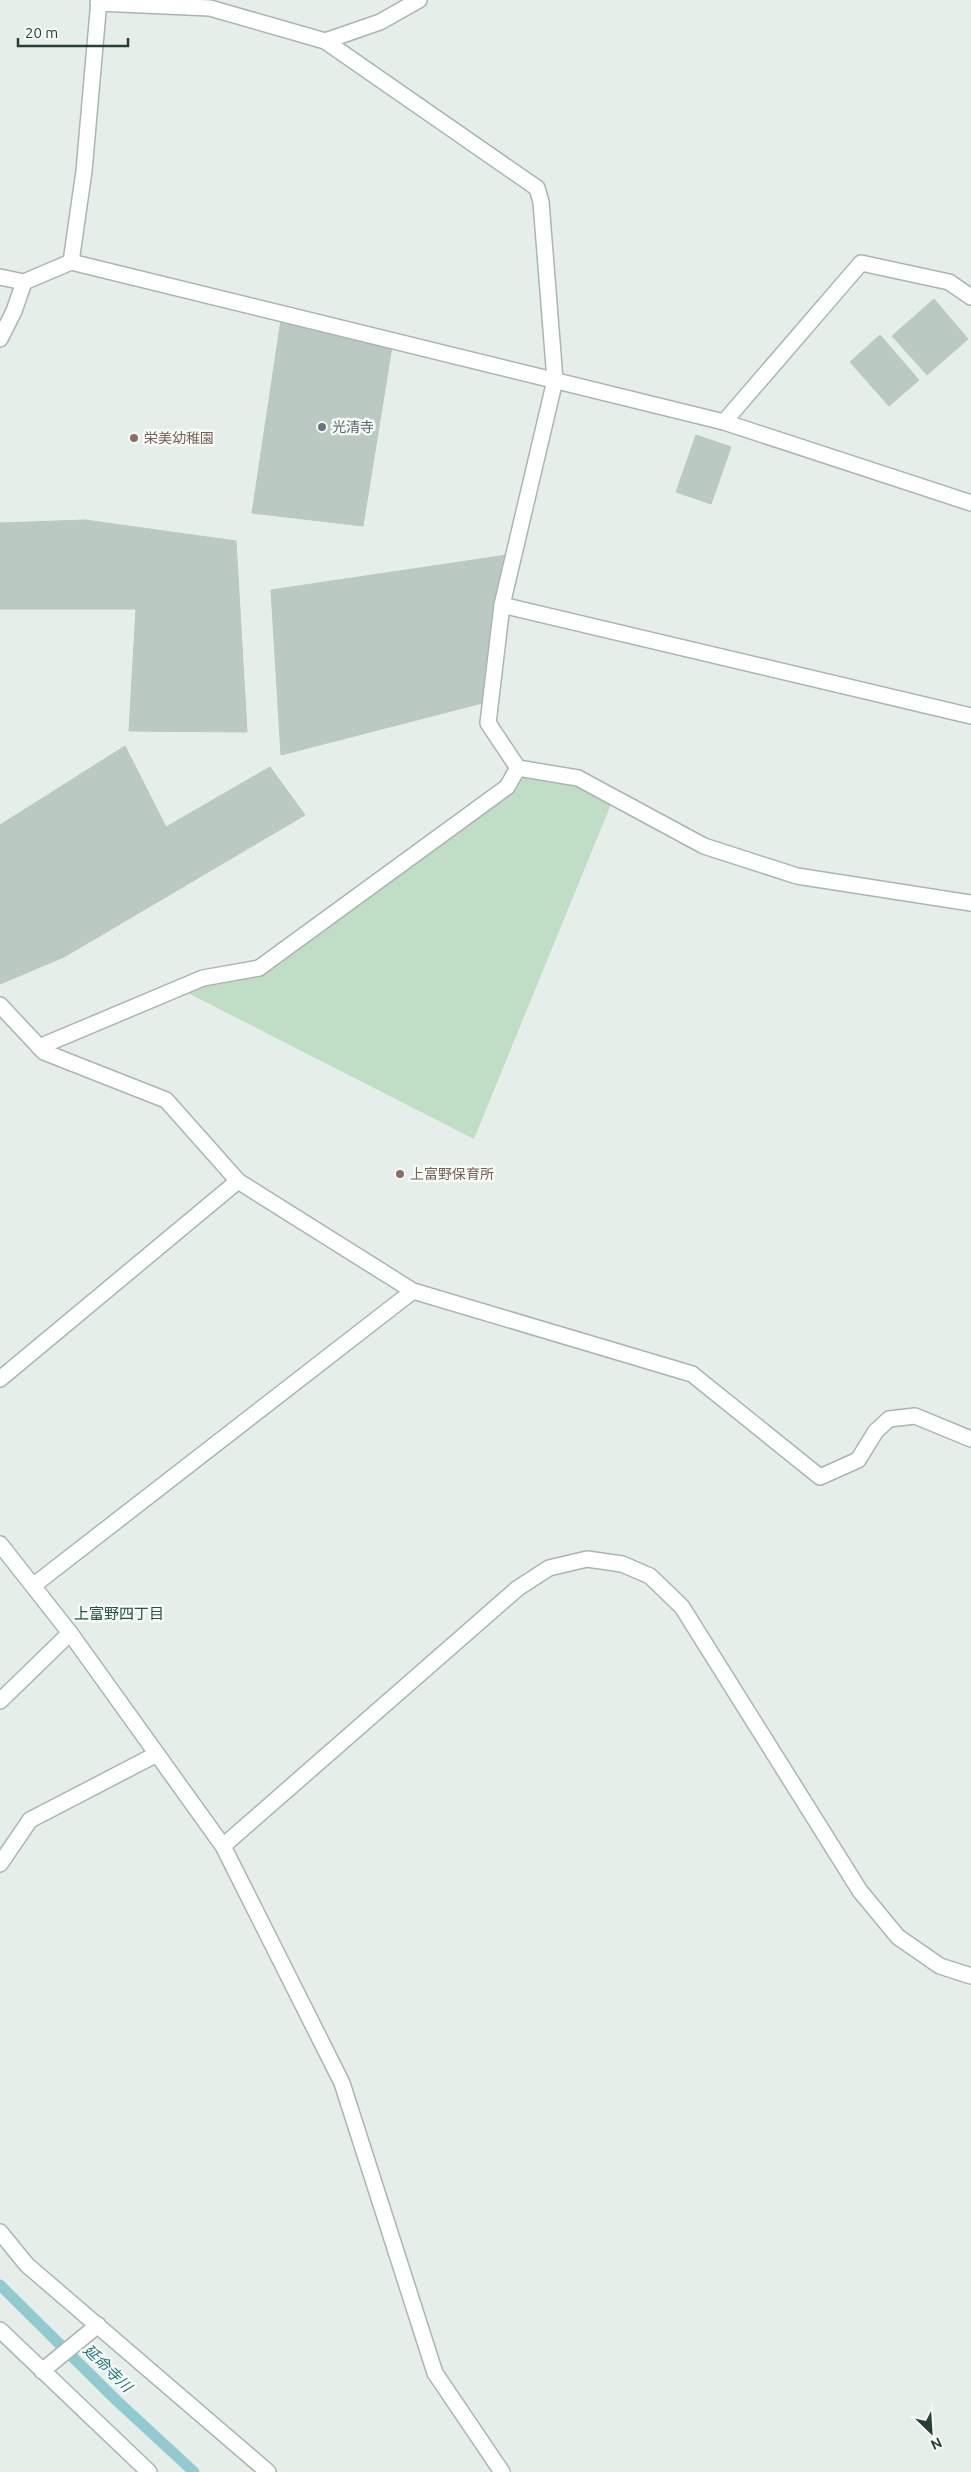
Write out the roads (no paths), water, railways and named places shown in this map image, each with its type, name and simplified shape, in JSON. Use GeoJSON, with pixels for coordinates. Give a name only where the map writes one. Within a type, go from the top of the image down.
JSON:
{"type":"FeatureCollection","features":[{"type":"Feature","properties":{"kind":"street"},"geometry":{"type":"LineString","coordinates":[[325,42],[380,22],[419,0]]}},
{"type":"Feature","properties":{"kind":"street"},"geometry":{"type":"LineString","coordinates":[[71,262],[84,171],[99,1],[210,8],[325,42],[537,188],[540,202],[555,380],[502,604],[488,724],[518,768],[578,778],[704,846],[798,876],[971,903]]}},
{"type":"Feature","properties":{"kind":"street"},"geometry":{"type":"LineString","coordinates":[[0,277],[24,282],[71,262],[724,422],[971,503]]}},
{"type":"Feature","properties":{"kind":"street"},"geometry":{"type":"LineString","coordinates":[[724,422],[861,263],[949,282],[971,297]]}},
{"type":"Feature","properties":{"kind":"street"},"geometry":{"type":"LineString","coordinates":[[0,339],[14,311],[24,282]]}},
{"type":"Feature","properties":{"kind":"street"},"geometry":{"type":"LineString","coordinates":[[502,604],[971,716]]}},
{"type":"Feature","properties":{"kind":"street"},"geometry":{"type":"LineString","coordinates":[[39,1047],[203,978],[258,968],[507,787],[518,768]]}},
{"type":"Feature","properties":{"kind":"street"},"geometry":{"type":"LineString","coordinates":[[0,1005],[44,1052],[166,1100],[238,1181],[413,1291],[692,1374],[820,1477],[858,1460],[876,1431],[889,1419],[915,1416],[971,1439]]}},
{"type":"Feature","properties":{"kind":"street"},"geometry":{"type":"LineString","coordinates":[[0,1379],[238,1181]]}},
{"type":"Feature","properties":{"kind":"street"},"geometry":{"type":"LineString","coordinates":[[34,1585],[413,1291]]}},
{"type":"Feature","properties":{"kind":"street"},"geometry":{"type":"LineString","coordinates":[[0,1544],[70,1633],[223,1846],[342,2083],[435,2373],[502,2472]]}},
{"type":"Feature","properties":{"kind":"street"},"geometry":{"type":"LineString","coordinates":[[223,1846],[518,1588],[549,1568],[587,1559],[622,1564],[650,1576],[682,1607],[860,1891],[898,1938],[940,1966],[971,1976]]}},
{"type":"Feature","properties":{"kind":"street"},"geometry":{"type":"LineString","coordinates":[[0,1700],[70,1633]]}},
{"type":"Feature","properties":{"kind":"street"},"geometry":{"type":"LineString","coordinates":[[0,1864],[30,1820],[156,1754]]}},
{"type":"Feature","properties":{"kind":"street"},"geometry":{"type":"LineString","coordinates":[[0,2232],[27,2265],[268,2472]]}},
{"type":"Feature","properties":{"kind":"street"},"geometry":{"type":"LineString","coordinates":[[42,2371],[98,2325]]}},
{"type":"Feature","properties":{"kind":"street"},"geometry":{"type":"LineString","coordinates":[[0,2330],[149,2472]]}},
{"type":"Feature","properties":{"kind":"waterway","name":"延命寺川"},"geometry":{"type":"LineString","coordinates":[[0,2285],[115,2399],[194,2472]]}},
{"type":"Feature","properties":{"kind":"place","name":"光清寺"},"geometry":{"type":"Point","coordinates":[322,427]}},
{"type":"Feature","properties":{"kind":"place","name":"栄美幼稚園"},"geometry":{"type":"Point","coordinates":[134,438]}},
{"type":"Feature","properties":{"kind":"place","name":"上富野保育所"},"geometry":{"type":"Point","coordinates":[400,1174]}},
{"type":"Feature","properties":{"kind":"district","name":"上富野四丁目"},"geometry":{"type":"Point","coordinates":[119,1613]}}]}
